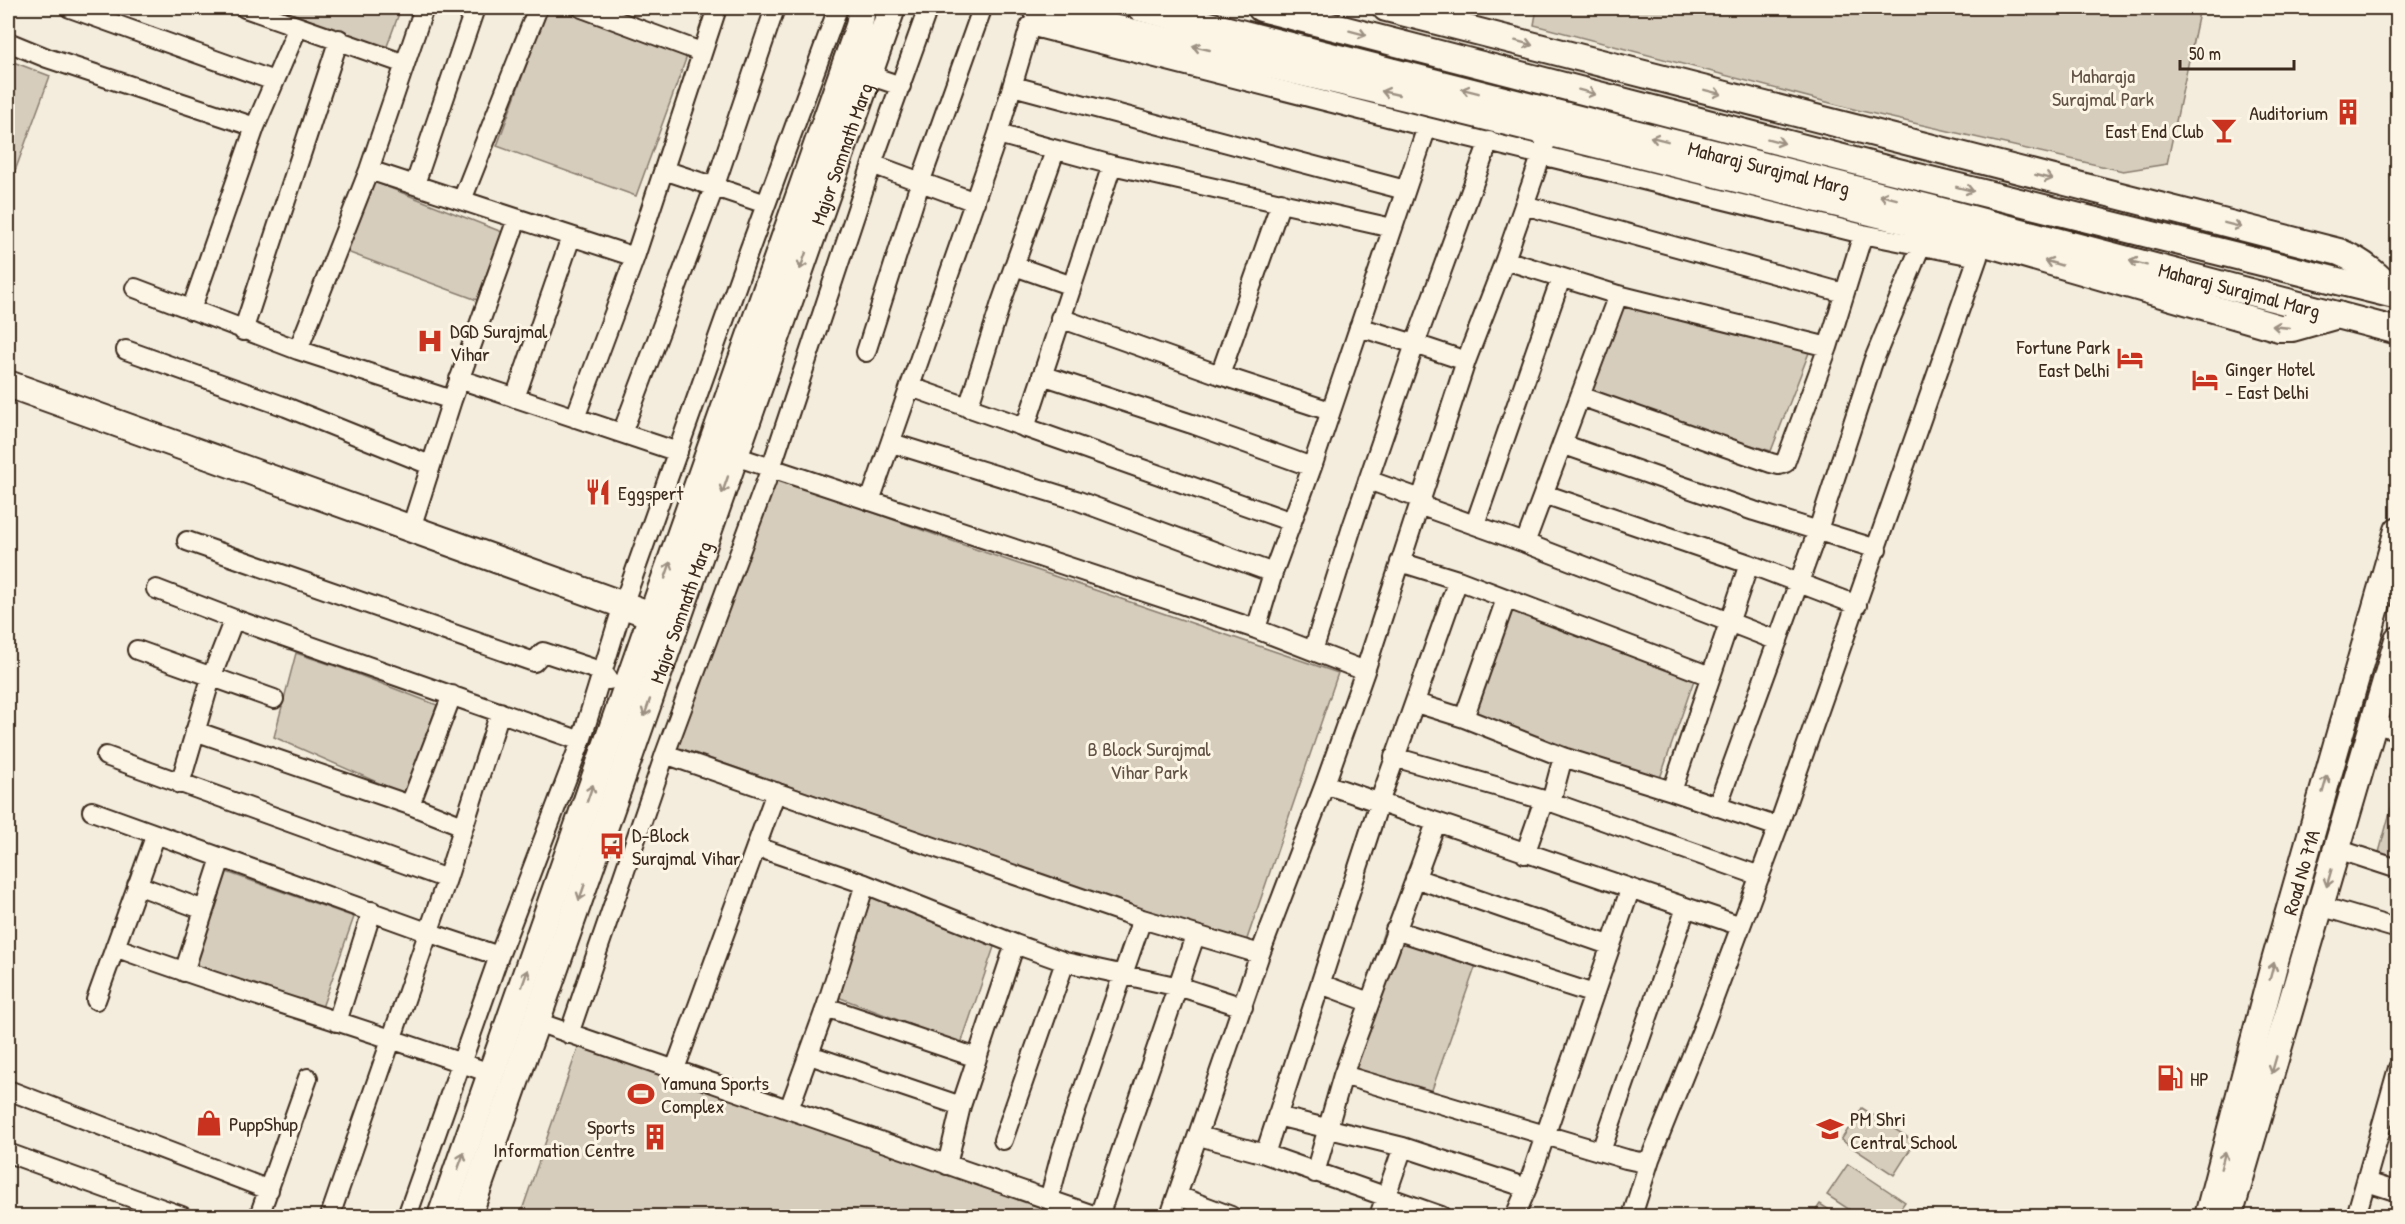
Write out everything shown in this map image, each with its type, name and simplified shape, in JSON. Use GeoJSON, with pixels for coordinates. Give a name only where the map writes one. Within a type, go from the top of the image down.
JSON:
{"type":"FeatureCollection","features":[{"type":"Feature","properties":{"kind":"street"},"geometry":{"type":"LineString","coordinates":[[70,8],[274,81]]}},
{"type":"Feature","properties":{"kind":"street"},"geometry":{"type":"LineString","coordinates":[[245,8],[405,64]]}},
{"type":"Feature","properties":{"kind":"street"},"geometry":{"type":"LineString","coordinates":[[298,350],[369,170],[424,8]]}},
{"type":"Feature","properties":{"kind":"street"},"geometry":{"type":"LineString","coordinates":[[415,184],[475,8]]}},
{"type":"Feature","properties":{"kind":"street"},"geometry":{"type":"LineString","coordinates":[[462,200],[537,8]]}},
{"type":"Feature","properties":{"kind":"street"},"geometry":{"type":"LineString","coordinates":[[582,8],[701,52]]}},
{"type":"Feature","properties":{"kind":"street"},"geometry":{"type":"LineString","coordinates":[[575,418],[635,257],[717,8]]}},
{"type":"Feature","properties":{"kind":"street"},"geometry":{"type":"LineString","coordinates":[[622,433],[714,188],[775,8]]}},
{"type":"Feature","properties":{"kind":"street"},"geometry":{"type":"LineString","coordinates":[[407,1216],[499,956],[581,741],[623,605],[838,8]]}},
{"type":"Feature","properties":{"kind":"street","name":"Major Somnath Marg"},"geometry":{"type":"LineString","coordinates":[[441,1216],[859,26],[862,8]]}},
{"type":"Feature","properties":{"kind":"street","name":"Major Somnath Marg"},"geometry":{"type":"LineString","coordinates":[[468,1216],[892,8]]}},
{"type":"Feature","properties":{"kind":"street"},"geometry":{"type":"LineString","coordinates":[[569,1034],[665,754],[771,468],[872,164],[928,8]]}},
{"type":"Feature","properties":{"kind":"street"},"geometry":{"type":"LineString","coordinates":[[1035,8],[1926,226],[1978,257],[1778,827],[1702,1030],[1650,1159],[1632,1216]]}},
{"type":"Feature","properties":{"kind":"street"},"geometry":{"type":"LineString","coordinates":[[1141,8],[1549,133],[1863,234],[1926,226]]}},
{"type":"Feature","properties":{"kind":"street","name":"Maharaj Surajmal Marg"},"geometry":{"type":"LineString","coordinates":[[1261,8],[1870,165],[2397,296]]}},
{"type":"Feature","properties":{"kind":"street","name":"Maharaj Surajmal Marg"},"geometry":{"type":"LineString","coordinates":[[1386,8],[2338,252],[2371,268],[2397,296]]}},
{"type":"Feature","properties":{"kind":"street"},"geometry":{"type":"LineString","coordinates":[[866,352],[920,183],[982,9]]}},
{"type":"Feature","properties":{"kind":"street"},"geometry":{"type":"LineString","coordinates":[[870,501],[912,387],[998,134],[1030,26],[1427,128],[1489,141],[1549,133]]}},
{"type":"Feature","properties":{"kind":"street"},"geometry":{"type":"LineString","coordinates":[[191,310],[255,127],[298,27]]}},
{"type":"Feature","properties":{"kind":"street"},"geometry":{"type":"LineString","coordinates":[[243,331],[339,39]]}},
{"type":"Feature","properties":{"kind":"street"},"geometry":{"type":"LineString","coordinates":[[8,42],[47,58],[255,127]]}},
{"type":"Feature","properties":{"kind":"street"},"geometry":{"type":"LineString","coordinates":[[1554,83],[1563,53]]}},
{"type":"Feature","properties":{"kind":"street"},"geometry":{"type":"LineString","coordinates":[[868,75],[901,86]]}},
{"type":"Feature","properties":{"kind":"street"},"geometry":{"type":"LineString","coordinates":[[1013,86],[1405,190]]}},
{"type":"Feature","properties":{"kind":"street"},"geometry":{"type":"LineString","coordinates":[[1256,629],[1273,573],[1312,467],[1427,128]]}},
{"type":"Feature","properties":{"kind":"street"},"geometry":{"type":"LineString","coordinates":[[1170,1216],[1260,954],[1325,784],[1365,671],[1466,362],[1506,260],[1549,133]]}},
{"type":"Feature","properties":{"kind":"street"},"geometry":{"type":"LineString","coordinates":[[998,134],[1112,165],[1392,228]]}},
{"type":"Feature","properties":{"kind":"street"},"geometry":{"type":"LineString","coordinates":[[1313,651],[1368,480],[1489,141]]}},
{"type":"Feature","properties":{"kind":"street"},"geometry":{"type":"LineString","coordinates":[[968,408],[1055,151]]}},
{"type":"Feature","properties":{"kind":"street"},"geometry":{"type":"LineString","coordinates":[[872,164],[975,202]]}},
{"type":"Feature","properties":{"kind":"street"},"geometry":{"type":"LineString","coordinates":[[1026,428],[1060,318],[1112,165]]}},
{"type":"Feature","properties":{"kind":"street"},"geometry":{"type":"LineString","coordinates":[[369,170],[635,257]]}},
{"type":"Feature","properties":{"kind":"street"},"geometry":{"type":"LineString","coordinates":[[664,170],[766,204]]}},
{"type":"Feature","properties":{"kind":"street"},"geometry":{"type":"LineString","coordinates":[[1220,375],[1281,202]]}},
{"type":"Feature","properties":{"kind":"street"},"geometry":{"type":"LineString","coordinates":[[1524,205],[1844,293]]}},
{"type":"Feature","properties":{"kind":"street"},"geometry":{"type":"LineString","coordinates":[[411,528],[459,379],[517,219]]}},
{"type":"Feature","properties":{"kind":"street"},"geometry":{"type":"LineString","coordinates":[[1717,807],[1818,530],[1874,362],[1926,226]]}},
{"type":"Feature","properties":{"kind":"street","name":"Maharaj Surajmal Marg"},"geometry":{"type":"LineString","coordinates":[[1926,226],[2279,328],[2292,328],[2338,315],[2397,331]]}},
{"type":"Feature","properties":{"kind":"street"},"geometry":{"type":"LineString","coordinates":[[1580,396],[1779,465],[1785,463],[1828,347],[1863,234]]}},
{"type":"Feature","properties":{"kind":"street"},"geometry":{"type":"LineString","coordinates":[[515,398],[570,237]]}},
{"type":"Feature","properties":{"kind":"street"},"geometry":{"type":"LineString","coordinates":[[1506,260],[1618,295],[1828,347]]}},
{"type":"Feature","properties":{"kind":"street"},"geometry":{"type":"LineString","coordinates":[[1015,266],[1072,286]]}},
{"type":"Feature","properties":{"kind":"street"},"geometry":{"type":"LineString","coordinates":[[1475,524],[1561,278]]}},
{"type":"Feature","properties":{"kind":"street"},"geometry":{"type":"LineString","coordinates":[[135,288],[243,331],[452,400]]}},
{"type":"Feature","properties":{"kind":"street"},"geometry":{"type":"LineString","coordinates":[[1525,543],[1618,295]]}},
{"type":"Feature","properties":{"kind":"street"},"geometry":{"type":"LineString","coordinates":[[1060,318],[1330,411]]}},
{"type":"Feature","properties":{"kind":"street"},"geometry":{"type":"LineString","coordinates":[[1359,327],[1466,362]]}},
{"type":"Feature","properties":{"kind":"street"},"geometry":{"type":"LineString","coordinates":[[126,350],[286,407],[430,465]]}},
{"type":"Feature","properties":{"kind":"street"},"geometry":{"type":"LineString","coordinates":[[1042,375],[1195,425],[1312,467]]}},
{"type":"Feature","properties":{"kind":"street"},"geometry":{"type":"LineString","coordinates":[[459,379],[678,452]]}},
{"type":"Feature","properties":{"kind":"street"},"geometry":{"type":"LineString","coordinates":[[8,384],[676,624]]}},
{"type":"Feature","properties":{"kind":"street"},"geometry":{"type":"LineString","coordinates":[[912,387],[1292,522]]}},
{"type":"Feature","properties":{"kind":"street"},"geometry":{"type":"LineString","coordinates":[[892,443],[1076,500],[1273,573]]}},
{"type":"Feature","properties":{"kind":"street"},"geometry":{"type":"LineString","coordinates":[[1562,444],[1713,497],[1877,549]]}},
{"type":"Feature","properties":{"kind":"street"},"geometry":{"type":"LineString","coordinates":[[735,456],[1256,629],[1365,671]]}},
{"type":"Feature","properties":{"kind":"street"},"geometry":{"type":"LineString","coordinates":[[1368,480],[1421,498],[1426,508],[1475,524],[1778,641]]}},
{"type":"Feature","properties":{"kind":"street"},"geometry":{"type":"LineString","coordinates":[[1544,494],[1749,564],[1857,605]]}},
{"type":"Feature","properties":{"kind":"street","name":"Road No 71A"},"geometry":{"type":"LineString","coordinates":[[2208,1216],[2275,961],[2397,530]]}},
{"type":"Feature","properties":{"kind":"street"},"geometry":{"type":"LineString","coordinates":[[187,541],[534,662],[543,652],[603,672],[623,697]]}},
{"type":"Feature","properties":{"kind":"street"},"geometry":{"type":"LineString","coordinates":[[1400,562],[1458,580],[1710,676]]}},
{"type":"Feature","properties":{"kind":"street"},"geometry":{"type":"LineString","coordinates":[[1672,791],[1749,564]]}},
{"type":"Feature","properties":{"kind":"street"},"geometry":{"type":"LineString","coordinates":[[1264,1155],[1378,803],[1416,703],[1458,580]]}},
{"type":"Feature","properties":{"kind":"street"},"geometry":{"type":"LineString","coordinates":[[156,589],[234,619],[581,741]]}},
{"type":"Feature","properties":{"kind":"street"},"geometry":{"type":"LineString","coordinates":[[1464,718],[1506,599]]}},
{"type":"Feature","properties":{"kind":"street"},"geometry":{"type":"LineString","coordinates":[[180,784],[210,678],[234,619]]}},
{"type":"Feature","properties":{"kind":"street","name":"Road No 71A"},"geometry":{"type":"LineString","coordinates":[[2229,1216],[2337,849],[2386,727],[2397,640]]}},
{"type":"Feature","properties":{"kind":"street"},"geometry":{"type":"LineString","coordinates":[[137,650],[274,699]]}},
{"type":"Feature","properties":{"kind":"street"},"geometry":{"type":"LineString","coordinates":[[410,805],[452,694]]}},
{"type":"Feature","properties":{"kind":"street"},"geometry":{"type":"LineString","coordinates":[[1416,703],[1464,718],[1563,757],[1778,827]]}},
{"type":"Feature","properties":{"kind":"street"},"geometry":{"type":"LineString","coordinates":[[330,1216],[447,879],[500,712]]}},
{"type":"Feature","properties":{"kind":"street"},"geometry":{"type":"LineString","coordinates":[[195,731],[410,805],[463,826]]}},
{"type":"Feature","properties":{"kind":"street"},"geometry":{"type":"LineString","coordinates":[[665,754],[1143,919],[1260,954]]}},
{"type":"Feature","properties":{"kind":"street"},"geometry":{"type":"LineString","coordinates":[[106,756],[447,879]]}},
{"type":"Feature","properties":{"kind":"street"},"geometry":{"type":"LineString","coordinates":[[1394,757],[1548,801],[1760,876]]}},
{"type":"Feature","properties":{"kind":"street"},"geometry":{"type":"LineString","coordinates":[[1525,854],[1548,801],[1563,757]]}},
{"type":"Feature","properties":{"kind":"street"},"geometry":{"type":"LineString","coordinates":[[1325,784],[1740,927]]}},
{"type":"Feature","properties":{"kind":"street"},"geometry":{"type":"LineString","coordinates":[[675,1069],[776,792]]}},
{"type":"Feature","properties":{"kind":"street"},"geometry":{"type":"LineString","coordinates":[[92,811],[499,956]]}},
{"type":"Feature","properties":{"kind":"street"},"geometry":{"type":"LineString","coordinates":[[1315,1173],[1343,1076],[1436,823]]}},
{"type":"Feature","properties":{"kind":"street"},"geometry":{"type":"LineString","coordinates":[[96,1000],[156,834]]}},
{"type":"Feature","properties":{"kind":"street"},"geometry":{"type":"LineString","coordinates":[[757,847],[865,885],[1065,962],[1178,987],[1243,1007]]}},
{"type":"Feature","properties":{"kind":"street"},"geometry":{"type":"LineString","coordinates":[[2337,849],[2397,869]]}},
{"type":"Feature","properties":{"kind":"street"},"geometry":{"type":"LineString","coordinates":[[184,972],[221,858]]}},
{"type":"Feature","properties":{"kind":"street"},"geometry":{"type":"LineString","coordinates":[[1415,878],[1609,945]]}},
{"type":"Feature","properties":{"kind":"street"},"geometry":{"type":"LineString","coordinates":[[137,885],[204,910]]}},
{"type":"Feature","properties":{"kind":"street"},"geometry":{"type":"LineString","coordinates":[[789,1109],[826,1007],[865,885]]}},
{"type":"Feature","properties":{"kind":"street"},"geometry":{"type":"LineString","coordinates":[[1515,1216],[1527,1188],[1609,945],[1630,890]]}},
{"type":"Feature","properties":{"kind":"street"},"geometry":{"type":"LineString","coordinates":[[2320,906],[2397,929]]}},
{"type":"Feature","properties":{"kind":"street"},"geometry":{"type":"LineString","coordinates":[[1601,1151],[1686,908]]}},
{"type":"Feature","properties":{"kind":"street"},"geometry":{"type":"LineString","coordinates":[[337,1022],[372,912]]}},
{"type":"Feature","properties":{"kind":"street"},"geometry":{"type":"LineString","coordinates":[[1049,1200],[1061,1154],[1143,919]]}},
{"type":"Feature","properties":{"kind":"street"},"geometry":{"type":"LineString","coordinates":[[1395,930],[1594,994]]}},
{"type":"Feature","properties":{"kind":"street"},"geometry":{"type":"LineString","coordinates":[[537,1022],[1098,1216],[1195,936]]}},
{"type":"Feature","properties":{"kind":"street"},"geometry":{"type":"LineString","coordinates":[[947,1165],[961,1106],[1016,944]]}},
{"type":"Feature","properties":{"kind":"street"},"geometry":{"type":"LineString","coordinates":[[115,947],[184,972],[391,1038],[492,1074]]}},
{"type":"Feature","properties":{"kind":"street"},"geometry":{"type":"LineString","coordinates":[[1003,1140],[1065,962]]}},
{"type":"Feature","properties":{"kind":"street"},"geometry":{"type":"LineString","coordinates":[[1321,984],[1369,1002]]}},
{"type":"Feature","properties":{"kind":"street"},"geometry":{"type":"LineString","coordinates":[[826,1007],[977,1058]]}},
{"type":"Feature","properties":{"kind":"street"},"geometry":{"type":"LineString","coordinates":[[810,1054],[961,1106]]}},
{"type":"Feature","properties":{"kind":"street"},"geometry":{"type":"LineString","coordinates":[[2356,1216],[2392,1116],[2397,1068]]}},
{"type":"Feature","properties":{"kind":"street"},"geometry":{"type":"LineString","coordinates":[[1343,1076],[1640,1162],[1650,1159]]}},
{"type":"Feature","properties":{"kind":"street"},"geometry":{"type":"LineString","coordinates":[[259,1216],[308,1078]]}},
{"type":"Feature","properties":{"kind":"street"},"geometry":{"type":"LineString","coordinates":[[8,1090],[269,1190]]}},
{"type":"Feature","properties":{"kind":"street"},"geometry":{"type":"LineString","coordinates":[[478,1111],[503,1119]]}},
{"type":"Feature","properties":{"kind":"street"},"geometry":{"type":"LineString","coordinates":[[1277,1116],[1330,1127],[1403,1147],[1527,1188]]}},
{"type":"Feature","properties":{"kind":"street"},"geometry":{"type":"LineString","coordinates":[[1199,1136],[1264,1155],[1441,1216]]}},
{"type":"Feature","properties":{"kind":"street"},"geometry":{"type":"LineString","coordinates":[[1378,1216],[1403,1147]]}},
{"type":"Feature","properties":{"kind":"street"},"geometry":{"type":"LineString","coordinates":[[8,1153],[182,1216]]}},
{"type":"Feature","properties":{"kind":"street"},"geometry":{"type":"LineString","coordinates":[[2367,1182],[2397,1192]]}},
{"type":"Feature","properties":{"kind":"street"},"geometry":{"type":"LineString","coordinates":[[1178,1196],[1231,1216]]}},
{"type":"Feature","properties":{"kind":"green space"},"geometry":{"type":"Polygon","coordinates":[[[278,8],[401,8],[386,49],[278,8]]]}},
{"type":"Feature","properties":{"kind":"green space"},"geometry":{"type":"Polygon","coordinates":[[[547,8],[554,8],[687,56],[636,196],[497,146],[547,8]]]}},
{"type":"Feature","properties":{"kind":"green space","name":"Maharaja Surajmal Park"},"geometry":{"type":"Polygon","coordinates":[[[1537,8],[2200,8],[2167,164],[2123,171],[1857,110],[1534,25],[1537,8]]]}},
{"type":"Feature","properties":{"kind":"green space"},"geometry":{"type":"Polygon","coordinates":[[[8,60],[50,76],[8,190],[8,60]]]}},
{"type":"Feature","properties":{"kind":"green space"},"geometry":{"type":"Polygon","coordinates":[[[362,177],[502,232],[477,300],[339,249],[362,177]]]}},
{"type":"Feature","properties":{"kind":"green space"},"geometry":{"type":"Polygon","coordinates":[[[1623,305],[1810,350],[1771,451],[1590,397],[1623,305]]]}},
{"type":"Feature","properties":{"kind":"green space","name":"B Block Surajmal Vihar Park"},"geometry":{"type":"Polygon","coordinates":[[[772,476],[972,548],[1338,673],[1246,942],[1140,909],[677,747],[772,476]]]}},
{"type":"Feature","properties":{"kind":"green space"},"geometry":{"type":"Polygon","coordinates":[[[1509,608],[1695,677],[1658,784],[1468,712],[1509,608]]]}},
{"type":"Feature","properties":{"kind":"green space"},"geometry":{"type":"Polygon","coordinates":[[[296,653],[437,705],[404,794],[274,737],[296,653]]]}},
{"type":"Feature","properties":{"kind":"green space"},"geometry":{"type":"Polygon","coordinates":[[[2397,790],[2397,865],[2377,860],[2397,790]]]}},
{"type":"Feature","properties":{"kind":"green space"},"geometry":{"type":"Polygon","coordinates":[[[218,869],[354,917],[319,1016],[185,962],[218,869]]]}},
{"type":"Feature","properties":{"kind":"green space"},"geometry":{"type":"Polygon","coordinates":[[[858,890],[996,941],[961,1044],[825,992],[858,890]]]}},
{"type":"Feature","properties":{"kind":"green space"},"geometry":{"type":"Polygon","coordinates":[[[1384,931],[1476,965],[1427,1104],[1339,1071],[1384,931]]]}},
{"type":"Feature","properties":{"kind":"green space","name":"Yamuna Sports Complex"},"geometry":{"type":"Polygon","coordinates":[[[579,1045],[1068,1216],[520,1216],[579,1045]]]}},
{"type":"Feature","properties":{"kind":"green space"},"geometry":{"type":"Polygon","coordinates":[[[1862,1108],[1915,1142],[1894,1175],[1841,1140],[1862,1108]]]}},
{"type":"Feature","properties":{"kind":"green space"},"geometry":{"type":"Polygon","coordinates":[[[1848,1164],[1905,1202],[1895,1216],[1859,1216],[1827,1195],[1848,1164]]]}},
{"type":"Feature","properties":{"kind":"green space"},"geometry":{"type":"Polygon","coordinates":[[[1820,1204],[1839,1216],[1812,1216],[1820,1204]]]}},
{"type":"Feature","properties":{"kind":"place","name":"Auditorium"},"geometry":{"type":"Point","coordinates":[2348,112]}},
{"type":"Feature","properties":{"kind":"place","name":"East End Club"},"geometry":{"type":"Point","coordinates":[2224,130]}},
{"type":"Feature","properties":{"kind":"place","name":"DGD Surajmal Vihar"},"geometry":{"type":"Point","coordinates":[430,341]}},
{"type":"Feature","properties":{"kind":"place","name":"Fortune Park East Delhi"},"geometry":{"type":"Point","coordinates":[2130,358]}},
{"type":"Feature","properties":{"kind":"place","name":"Ginger Hotel - East Delhi"},"geometry":{"type":"Point","coordinates":[2205,380]}},
{"type":"Feature","properties":{"kind":"place","name":"Eggspert"},"geometry":{"type":"Point","coordinates":[598,492]}},
{"type":"Feature","properties":{"kind":"place","name":"D-Block Surajmal Vihar"},"geometry":{"type":"Point","coordinates":[612,846]}},
{"type":"Feature","properties":{"kind":"place","name":"HP"},"geometry":{"type":"Point","coordinates":[2170,1078]}},
{"type":"Feature","properties":{"kind":"place","name":"Yamuna Sports Complex"},"geometry":{"type":"Point","coordinates":[641,1094]}},
{"type":"Feature","properties":{"kind":"place","name":"PuppShup"},"geometry":{"type":"Point","coordinates":[209,1123]}},
{"type":"Feature","properties":{"kind":"place","name":"PM Shri Central School"},"geometry":{"type":"Point","coordinates":[1830,1129]}},
{"type":"Feature","properties":{"kind":"place","name":"Sports Information Centre"},"geometry":{"type":"Point","coordinates":[655,1137]}}]}
